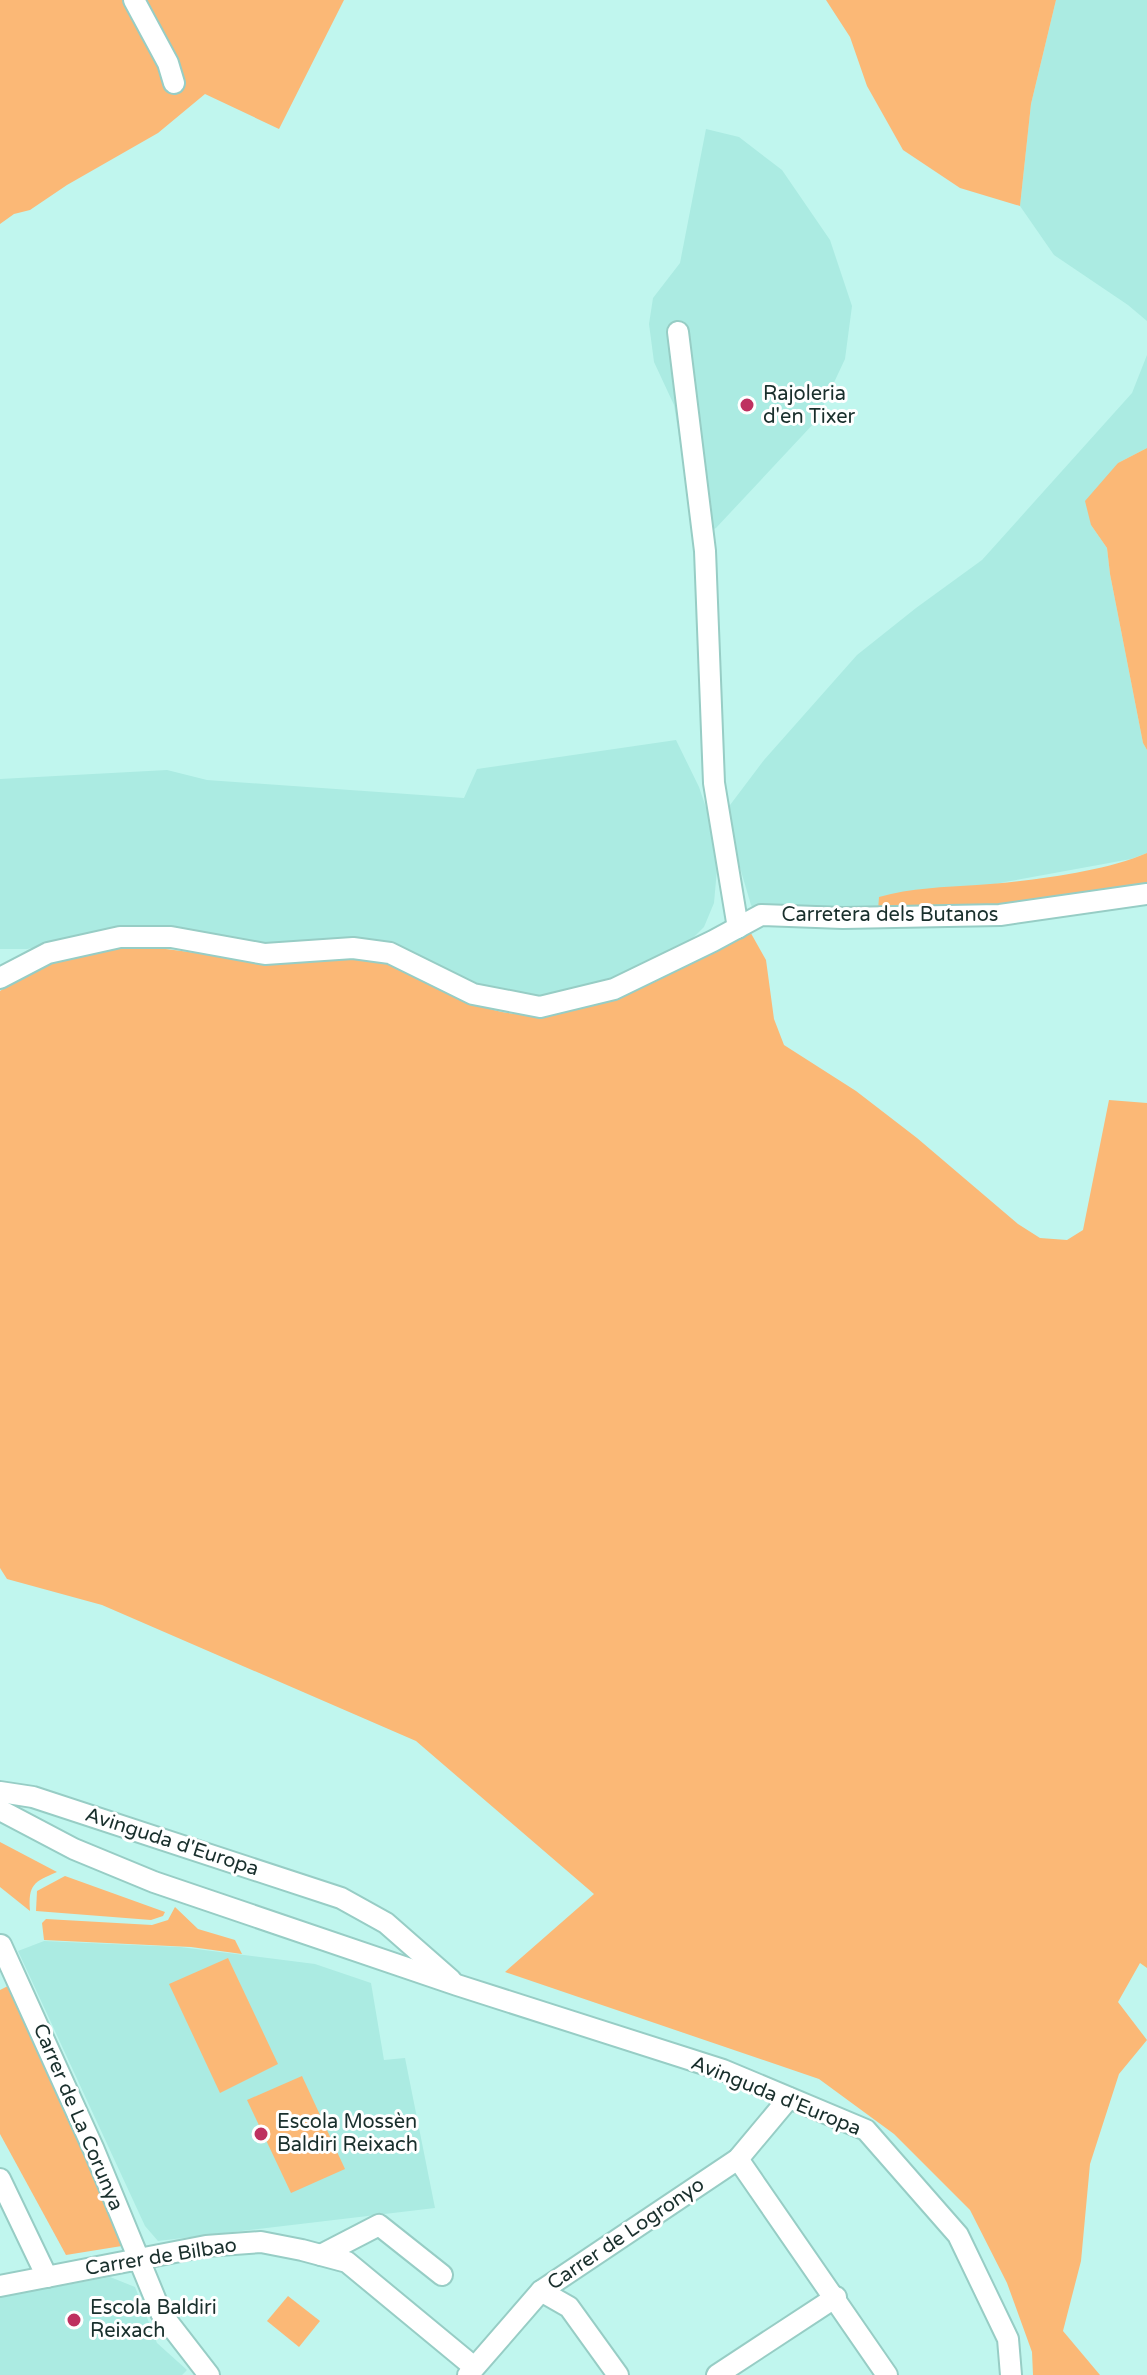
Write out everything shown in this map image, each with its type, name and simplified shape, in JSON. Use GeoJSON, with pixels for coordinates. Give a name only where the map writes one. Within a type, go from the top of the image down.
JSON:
{"type":"FeatureCollection","features":[{"type":"Feature","properties":{"kind":"street"},"geometry":{"type":"LineString","coordinates":[[134,0],[168,63],[174,83]]}},
{"type":"Feature","properties":{"kind":"street"},"geometry":{"type":"LineString","coordinates":[[678,332],[705,551],[714,783],[738,928]]}},
{"type":"Feature","properties":{"kind":"street","name":"Carretera dels Butanos"},"geometry":{"type":"LineString","coordinates":[[0,978],[48,953],[120,937],[171,937],[265,954],[353,948],[390,953],[473,994],[540,1007],[614,989],[761,915],[843,918],[1000,915],[1147,894]]}},
{"type":"Feature","properties":{"kind":"street","name":"Avinguda d'Europa"},"geometry":{"type":"LineString","coordinates":[[0,1792],[33,1797],[341,1898],[386,1923],[457,1985]]}},
{"type":"Feature","properties":{"kind":"street","name":"Avinguda d'Europa"},"geometry":{"type":"LineString","coordinates":[[0,1810],[74,1849],[154,1882],[457,1985],[723,2070],[866,2130],[958,2235],[1008,2339],[1011,2375]]}},
{"type":"Feature","properties":{"kind":"street","name":"Carrer de La Corunya"},"geometry":{"type":"LineString","coordinates":[[0,1944],[8,1980],[94,2150],[161,2313],[209,2375]]}},
{"type":"Feature","properties":{"kind":"street","name":"Carrer de Logronyo"},"geometry":{"type":"LineString","coordinates":[[471,2371],[541,2291],[738,2159],[789,2098]]}},
{"type":"Feature","properties":{"kind":"street"},"geometry":{"type":"LineString","coordinates":[[738,2159],[887,2375]]}},
{"type":"Feature","properties":{"kind":"street"},"geometry":{"type":"LineString","coordinates":[[0,2179],[47,2277]]}},
{"type":"Feature","properties":{"kind":"street"},"geometry":{"type":"LineString","coordinates":[[321,2255],[379,2225],[442,2275]]}},
{"type":"Feature","properties":{"kind":"street","name":"Carrer de Bilbao"},"geometry":{"type":"LineString","coordinates":[[0,2286],[206,2246],[261,2242],[347,2262],[471,2371]]}},
{"type":"Feature","properties":{"kind":"street"},"geometry":{"type":"LineString","coordinates":[[541,2291],[569,2307],[618,2375]]}},
{"type":"Feature","properties":{"kind":"street"},"geometry":{"type":"LineString","coordinates":[[717,2375],[836,2297]]}},
{"type":"Feature","properties":{"kind":"shaded area"},"geometry":{"type":"Polygon","coordinates":[[[0,0],[344,0],[279,129],[205,94],[158,133],[30,210],[14,214],[0,224],[0,0]]]}},
{"type":"Feature","properties":{"kind":"shaded area"},"geometry":{"type":"Polygon","coordinates":[[[826,0],[1056,0],[1031,104],[1020,206],[960,188],[903,150],[867,86],[850,37],[826,0]]]}},
{"type":"Feature","properties":{"kind":"shaded area"},"geometry":{"type":"Polygon","coordinates":[[[1056,0],[1147,0],[1147,321],[1054,255],[1020,206],[1031,104],[1056,0]]]}},
{"type":"Feature","properties":{"kind":"shaded area"},"geometry":{"type":"Polygon","coordinates":[[[706,129],[739,137],[782,170],[830,240],[852,306],[845,359],[816,421],[716,528],[695,538],[674,405],[654,362],[649,324],[653,298],[680,263],[706,129]]]}},
{"type":"Feature","properties":{"kind":"shaded area"},"geometry":{"type":"Polygon","coordinates":[[[1147,355],[1147,448],[1118,463],[1091,525],[1107,548],[1143,743],[1147,750],[1147,853],[1131,859],[1005,882],[878,911],[755,910],[724,813],[764,760],[857,655],[982,560],[1132,393],[1147,355]]]}},
{"type":"Feature","properties":{"kind":"shaded area"},"geometry":{"type":"Polygon","coordinates":[[[1147,448],[1147,750],[1143,743],[1107,548],[1091,525],[1085,501],[1118,463],[1147,448]]]}},
{"type":"Feature","properties":{"kind":"shaded area"},"geometry":{"type":"Polygon","coordinates":[[[676,740],[699,787],[713,828],[718,858],[714,903],[704,927],[687,944],[612,982],[565,993],[527,996],[464,983],[401,947],[378,942],[297,945],[77,939],[27,949],[0,949],[0,779],[167,770],[207,780],[464,798],[477,769],[676,740]]]}},
{"type":"Feature","properties":{"kind":"shaded area"},"geometry":{"type":"Polygon","coordinates":[[[1147,853],[1147,886],[1009,907],[878,911],[879,897],[891,894],[1064,875],[1108,866],[1147,853]]]}},
{"type":"Feature","properties":{"kind":"shaded area"},"geometry":{"type":"Polygon","coordinates":[[[748,928],[766,960],[774,1019],[784,1045],[856,1091],[1018,1224],[1040,1238],[1067,1240],[1083,1230],[1109,1100],[1147,1103],[1147,1968],[1140,1963],[1118,2002],[1147,2040],[1119,2074],[1090,2164],[1081,2261],[1063,2331],[1100,2375],[1033,2375],[1032,2352],[1007,2283],[970,2210],[894,2134],[819,2079],[505,1972],[594,1894],[416,1741],[102,1605],[7,1579],[0,1568],[0,991],[55,957],[75,950],[99,946],[150,947],[280,963],[347,959],[375,961],[405,970],[468,1001],[501,1012],[550,1013],[581,1008],[640,989],[695,961],[748,928]]]}},
{"type":"Feature","properties":{"kind":"shaded area"},"geometry":{"type":"Polygon","coordinates":[[[0,1842],[57,1872],[34,1885],[30,1895],[30,1911],[0,1887],[0,1842]]]}},
{"type":"Feature","properties":{"kind":"shaded area"},"geometry":{"type":"Polygon","coordinates":[[[65,1876],[165,1912],[163,1916],[151,1920],[36,1911],[37,1891],[65,1876]]]}},
{"type":"Feature","properties":{"kind":"shaded area"},"geometry":{"type":"Polygon","coordinates":[[[175,1907],[198,1929],[235,1940],[242,1954],[191,1947],[44,1940],[42,1923],[46,1919],[152,1925],[168,1920],[175,1907]]]}},
{"type":"Feature","properties":{"kind":"shaded area","name":"Escola Mossèn Baldiri Reixach"},"geometry":{"type":"Polygon","coordinates":[[[44,1941],[180,1947],[315,1964],[371,1983],[384,2060],[405,2058],[435,2208],[158,2241],[145,2226],[18,1951],[44,1941]]]}},
{"type":"Feature","properties":{"kind":"shaded area"},"geometry":{"type":"Polygon","coordinates":[[[228,1958],[278,2064],[220,2093],[169,1984],[228,1958]]]}},
{"type":"Feature","properties":{"kind":"shaded area"},"geometry":{"type":"Polygon","coordinates":[[[8,1986],[128,2245],[66,2255],[0,2134],[0,1990],[8,1986]]]}},
{"type":"Feature","properties":{"kind":"shaded area"},"geometry":{"type":"Polygon","coordinates":[[[302,2076],[345,2169],[291,2193],[247,2100],[302,2076]]]}},
{"type":"Feature","properties":{"kind":"shaded area","name":"Escola Baldiri Reixach"},"geometry":{"type":"Polygon","coordinates":[[[110,2277],[135,2287],[157,2343],[187,2370],[182,2375],[0,2375],[0,2297],[110,2277]]]}},
{"type":"Feature","properties":{"kind":"shaded area"},"geometry":{"type":"Polygon","coordinates":[[[288,2296],[320,2321],[299,2347],[267,2321],[288,2296]]]}},
{"type":"Feature","properties":{"kind":"place","name":"Rajoleria d'en Tixer"},"geometry":{"type":"Point","coordinates":[747,405]}},
{"type":"Feature","properties":{"kind":"place","name":"Escola Mossèn Baldiri Reixach"},"geometry":{"type":"Point","coordinates":[261,2134]}},
{"type":"Feature","properties":{"kind":"place","name":"Escola Baldiri Reixach"},"geometry":{"type":"Point","coordinates":[74,2320]}}]}
